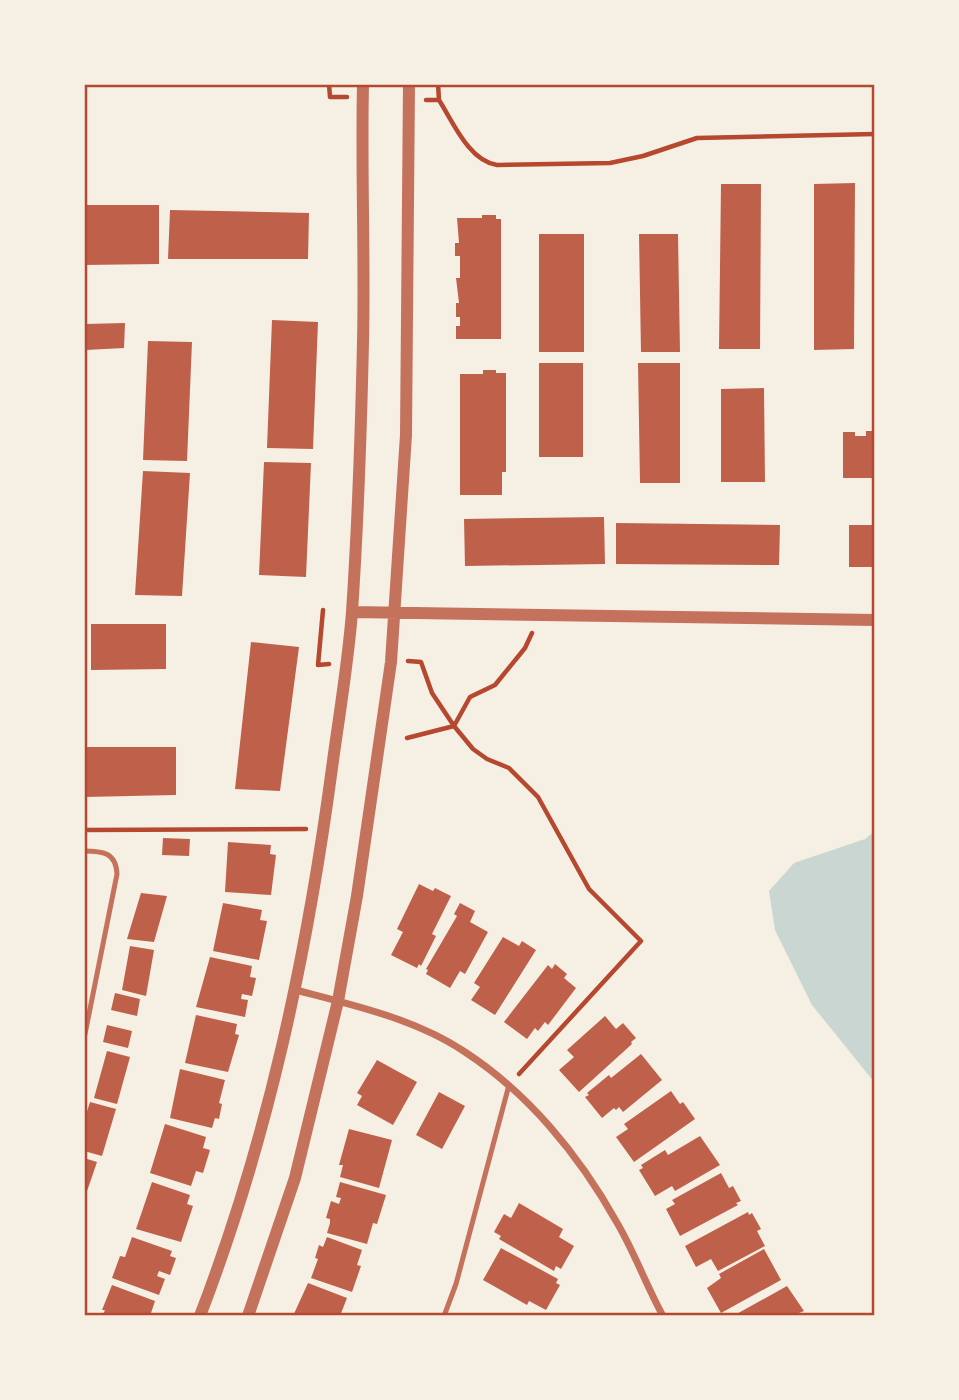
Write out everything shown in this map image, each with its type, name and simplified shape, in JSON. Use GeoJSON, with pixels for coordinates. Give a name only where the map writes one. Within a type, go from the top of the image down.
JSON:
{"type":"FeatureCollection","features":[{"type":"Feature","properties":{"kind":"street"},"geometry":{"type":"LineString","coordinates":[[248,1316],[295,1178],[338,1001],[368,827],[391,662],[407,422],[409,84]]}},
{"type":"Feature","properties":{"kind":"street"},"geometry":{"type":"LineString","coordinates":[[200,1316],[226,1249],[256,1149],[296,990],[324,829],[347,662],[352,612],[363,340],[363,91]]}},
{"type":"Feature","properties":{"kind":"street"},"geometry":{"type":"LineString","coordinates":[[352,612],[875,620]]}},
{"type":"Feature","properties":{"kind":"street"},"geometry":{"type":"LineString","coordinates":[[296,990],[387,1015],[426,1032],[464,1051],[509,1085],[539,1114],[582,1167],[617,1221],[659,1315]]}},
{"type":"Feature","properties":{"kind":"lane"},"geometry":{"type":"LineString","coordinates":[[84,851],[102,851],[112,857],[117,874],[84,1039]]}},
{"type":"Feature","properties":{"kind":"lane"},"geometry":{"type":"LineString","coordinates":[[444,1316],[456,1284],[509,1085]]}},
{"type":"Feature","properties":{"kind":"path"},"geometry":{"type":"LineString","coordinates":[[329,84],[330,97],[363,91]]}},
{"type":"Feature","properties":{"kind":"path"},"geometry":{"type":"LineString","coordinates":[[439,84],[439,100],[472,151],[488,164],[610,163],[643,156],[697,138],[875,134]]}},
{"type":"Feature","properties":{"kind":"path"},"geometry":{"type":"LineString","coordinates":[[408,100],[439,100]]}},
{"type":"Feature","properties":{"kind":"path"},"geometry":{"type":"LineString","coordinates":[[407,738],[454,726],[470,697],[495,685],[525,648],[540,616]]}},
{"type":"Feature","properties":{"kind":"path"},"geometry":{"type":"LineString","coordinates":[[416,660],[421,662],[432,693],[454,726],[473,749],[487,759],[509,768],[538,797],[589,889],[641,941],[509,1085]]}},
{"type":"Feature","properties":{"kind":"path"},"geometry":{"type":"LineString","coordinates":[[84,830],[324,829]]}},
{"type":"Feature","properties":{"kind":"shaded area"},"geometry":{"type":"Polygon","coordinates":[[[875,831],[875,1083],[812,1005],[775,930],[769,891],[794,863],[865,839],[875,831]]]}},
{"type":"Feature","properties":{"kind":"building"},"geometry":{"type":"Polygon","coordinates":[[[855,183],[854,349],[814,350],[814,184],[855,183]]]}},
{"type":"Feature","properties":{"kind":"building"},"geometry":{"type":"Polygon","coordinates":[[[721,184],[761,184],[760,349],[719,349],[721,184]]]}},
{"type":"Feature","properties":{"kind":"building"},"geometry":{"type":"Polygon","coordinates":[[[84,205],[159,205],[159,264],[84,265],[84,205]]]}},
{"type":"Feature","properties":{"kind":"building"},"geometry":{"type":"Polygon","coordinates":[[[170,210],[309,213],[308,259],[168,259],[170,210]]]}},
{"type":"Feature","properties":{"kind":"building"},"geometry":{"type":"Polygon","coordinates":[[[482,215],[496,215],[496,219],[501,219],[501,339],[456,339],[456,326],[460,326],[460,317],[456,317],[456,303],[459,303],[456,278],[460,278],[460,256],[455,256],[455,243],[459,243],[457,218],[482,218],[482,215]]]}},
{"type":"Feature","properties":{"kind":"building"},"geometry":{"type":"Polygon","coordinates":[[[539,234],[584,234],[584,352],[539,352],[539,234]]]}},
{"type":"Feature","properties":{"kind":"building"},"geometry":{"type":"Polygon","coordinates":[[[639,234],[678,234],[680,352],[641,352],[639,234]]]}},
{"type":"Feature","properties":{"kind":"building"},"geometry":{"type":"Polygon","coordinates":[[[272,320],[318,322],[313,449],[267,448],[272,320]]]}},
{"type":"Feature","properties":{"kind":"building"},"geometry":{"type":"Polygon","coordinates":[[[125,323],[124,348],[86,350],[85,324],[125,323]]]}},
{"type":"Feature","properties":{"kind":"building"},"geometry":{"type":"Polygon","coordinates":[[[148,341],[192,342],[187,461],[143,460],[148,341]]]}},
{"type":"Feature","properties":{"kind":"building"},"geometry":{"type":"Polygon","coordinates":[[[539,363],[583,363],[583,457],[539,457],[539,363]]]}},
{"type":"Feature","properties":{"kind":"building"},"geometry":{"type":"Polygon","coordinates":[[[638,363],[680,363],[680,483],[640,483],[638,363]]]}},
{"type":"Feature","properties":{"kind":"building"},"geometry":{"type":"Polygon","coordinates":[[[483,370],[506,373],[506,472],[502,472],[502,495],[460,495],[460,374],[483,374],[483,370]]]}},
{"type":"Feature","properties":{"kind":"building"},"geometry":{"type":"Polygon","coordinates":[[[764,388],[765,482],[721,482],[721,389],[764,388]]]}},
{"type":"Feature","properties":{"kind":"building"},"geometry":{"type":"Polygon","coordinates":[[[866,431],[875,431],[875,478],[843,478],[843,432],[866,436],[866,431]]]}},
{"type":"Feature","properties":{"kind":"building"},"geometry":{"type":"Polygon","coordinates":[[[264,462],[311,463],[306,577],[259,575],[264,462]]]}},
{"type":"Feature","properties":{"kind":"building"},"geometry":{"type":"Polygon","coordinates":[[[143,471],[190,473],[182,596],[135,595],[143,471]]]}},
{"type":"Feature","properties":{"kind":"building"},"geometry":{"type":"Polygon","coordinates":[[[604,517],[605,564],[465,566],[464,519],[604,517]]]}},
{"type":"Feature","properties":{"kind":"building"},"geometry":{"type":"Polygon","coordinates":[[[616,523],[780,525],[779,565],[616,564],[616,523]]]}},
{"type":"Feature","properties":{"kind":"building"},"geometry":{"type":"Polygon","coordinates":[[[849,525],[875,525],[875,567],[849,567],[849,525]]]}},
{"type":"Feature","properties":{"kind":"building"},"geometry":{"type":"Polygon","coordinates":[[[91,624],[166,624],[166,669],[91,670],[91,624]]]}},
{"type":"Feature","properties":{"kind":"building"},"geometry":{"type":"Polygon","coordinates":[[[251,642],[299,647],[280,791],[235,789],[251,642]]]}},
{"type":"Feature","properties":{"kind":"building"},"geometry":{"type":"Polygon","coordinates":[[[84,747],[176,747],[176,795],[84,797],[84,747]]]}},
{"type":"Feature","properties":{"kind":"building"},"geometry":{"type":"Polygon","coordinates":[[[163,838],[190,839],[189,856],[162,855],[163,838]]]}},
{"type":"Feature","properties":{"kind":"building"},"geometry":{"type":"Polygon","coordinates":[[[228,842],[271,845],[270,854],[276,855],[271,895],[225,892],[228,842]]]}},
{"type":"Feature","properties":{"kind":"building"},"geometry":{"type":"Polygon","coordinates":[[[419,884],[451,896],[432,934],[436,936],[421,966],[419,964],[417,968],[391,955],[403,932],[397,929],[419,884]]]}},
{"type":"Feature","properties":{"kind":"building"},"geometry":{"type":"Polygon","coordinates":[[[141,893],[167,896],[154,942],[127,939],[141,893]]]}},
{"type":"Feature","properties":{"kind":"building"},"geometry":{"type":"Polygon","coordinates":[[[223,903],[262,910],[260,920],[267,921],[259,960],[213,951],[223,903]]]}},
{"type":"Feature","properties":{"kind":"building"},"geometry":{"type":"Polygon","coordinates":[[[460,903],[475,911],[470,922],[488,932],[465,974],[460,971],[450,988],[426,974],[426,969],[457,916],[454,914],[460,903]]]}},
{"type":"Feature","properties":{"kind":"building"},"geometry":{"type":"Polygon","coordinates":[[[503,937],[519,946],[522,941],[536,950],[495,1015],[471,1000],[480,987],[474,983],[503,937]]]}},
{"type":"Feature","properties":{"kind":"building"},"geometry":{"type":"Polygon","coordinates":[[[130,946],[154,950],[146,996],[122,990],[130,946]]]}},
{"type":"Feature","properties":{"kind":"building"},"geometry":{"type":"Polygon","coordinates":[[[210,957],[252,966],[250,977],[256,978],[252,996],[242,994],[241,999],[248,1000],[245,1017],[196,1007],[210,957]]]}},
{"type":"Feature","properties":{"kind":"building"},"geometry":{"type":"Polygon","coordinates":[[[555,964],[567,974],[564,978],[576,988],[548,1025],[545,1022],[538,1031],[535,1028],[527,1039],[504,1022],[548,965],[552,969],[555,964]]]}},
{"type":"Feature","properties":{"kind":"building"},"geometry":{"type":"Polygon","coordinates":[[[115,993],[140,999],[137,1016],[111,1010],[115,993]]]}},
{"type":"Feature","properties":{"kind":"building"},"geometry":{"type":"Polygon","coordinates":[[[196,1015],[237,1024],[235,1034],[239,1035],[228,1072],[185,1063],[196,1015]]]}},
{"type":"Feature","properties":{"kind":"building"},"geometry":{"type":"Polygon","coordinates":[[[605,1016],[616,1029],[623,1023],[636,1038],[579,1092],[559,1070],[574,1057],[567,1050],[605,1016]]]}},
{"type":"Feature","properties":{"kind":"building"},"geometry":{"type":"Polygon","coordinates":[[[107,1025],[132,1031],[128,1048],[103,1042],[107,1025]]]}},
{"type":"Feature","properties":{"kind":"building"},"geometry":{"type":"Polygon","coordinates":[[[107,1051],[130,1057],[117,1104],[94,1098],[107,1051]]]}},
{"type":"Feature","properties":{"kind":"building"},"geometry":{"type":"Polygon","coordinates":[[[641,1054],[662,1080],[623,1112],[619,1107],[616,1110],[614,1108],[602,1118],[585,1097],[589,1095],[587,1093],[641,1054]]]}},
{"type":"Feature","properties":{"kind":"building"},"geometry":{"type":"Polygon","coordinates":[[[377,1060],[417,1082],[393,1125],[357,1105],[362,1096],[357,1093],[377,1060]]]}},
{"type":"Feature","properties":{"kind":"building"},"geometry":{"type":"Polygon","coordinates":[[[180,1069],[225,1080],[219,1103],[222,1104],[219,1119],[215,1118],[212,1128],[170,1118],[180,1069]]]}},
{"type":"Feature","properties":{"kind":"building"},"geometry":{"type":"Polygon","coordinates":[[[671,1091],[695,1119],[634,1162],[616,1137],[628,1129],[624,1124],[671,1091]]]}},
{"type":"Feature","properties":{"kind":"building"},"geometry":{"type":"Polygon","coordinates":[[[439,1092],[465,1106],[442,1149],[416,1135],[439,1092]]]}},
{"type":"Feature","properties":{"kind":"building"},"geometry":{"type":"Polygon","coordinates":[[[90,1102],[116,1109],[102,1156],[84,1151],[84,1121],[90,1102]]]}},
{"type":"Feature","properties":{"kind":"building"},"geometry":{"type":"Polygon","coordinates":[[[165,1124],[206,1137],[203,1148],[210,1150],[203,1173],[196,1171],[191,1186],[150,1173],[165,1124]]]}},
{"type":"Feature","properties":{"kind":"building"},"geometry":{"type":"Polygon","coordinates":[[[349,1129],[392,1140],[379,1188],[340,1177],[343,1165],[339,1165],[349,1129]]]}},
{"type":"Feature","properties":{"kind":"building"},"geometry":{"type":"Polygon","coordinates":[[[700,1136],[720,1165],[675,1191],[672,1186],[655,1196],[639,1170],[643,1168],[641,1165],[665,1150],[668,1155],[700,1136]]]}},
{"type":"Feature","properties":{"kind":"building"},"geometry":{"type":"Polygon","coordinates":[[[84,1158],[97,1162],[84,1200],[84,1158]]]}},
{"type":"Feature","properties":{"kind":"building"},"geometry":{"type":"Polygon","coordinates":[[[721,1173],[729,1188],[733,1186],[741,1201],[680,1236],[666,1209],[675,1204],[672,1200],[721,1173]]]}},
{"type":"Feature","properties":{"kind":"building"},"geometry":{"type":"Polygon","coordinates":[[[152,1182],[190,1195],[187,1204],[193,1206],[181,1242],[136,1229],[152,1182]]]}},
{"type":"Feature","properties":{"kind":"building"},"geometry":{"type":"Polygon","coordinates":[[[340,1182],[386,1195],[367,1244],[327,1233],[330,1219],[326,1218],[331,1201],[339,1204],[341,1198],[336,1197],[340,1182]]]}},
{"type":"Feature","properties":{"kind":"building"},"geometry":{"type":"Polygon","coordinates":[[[519,1203],[563,1229],[559,1237],[574,1246],[561,1269],[556,1266],[554,1271],[499,1239],[501,1236],[494,1232],[504,1214],[511,1218],[519,1203]]]}},
{"type":"Feature","properties":{"kind":"building"},"geometry":{"type":"Polygon","coordinates":[[[748,1212],[749,1215],[752,1213],[761,1229],[757,1231],[765,1246],[718,1271],[711,1259],[696,1267],[685,1246],[748,1212]]]}},
{"type":"Feature","properties":{"kind":"building"},"geometry":{"type":"Polygon","coordinates":[[[132,1237],[172,1251],[170,1256],[176,1258],[170,1275],[159,1271],[157,1276],[165,1279],[159,1295],[112,1278],[120,1256],[125,1257],[132,1237]]]}},
{"type":"Feature","properties":{"kind":"building"},"geometry":{"type":"Polygon","coordinates":[[[327,1237],[362,1250],[357,1265],[361,1266],[352,1292],[311,1278],[318,1259],[315,1258],[319,1245],[323,1247],[327,1237]]]}},
{"type":"Feature","properties":{"kind":"building"},"geometry":{"type":"Polygon","coordinates":[[[501,1248],[558,1279],[556,1283],[560,1285],[546,1310],[529,1301],[527,1305],[483,1280],[501,1248]]]}},
{"type":"Feature","properties":{"kind":"building"},"geometry":{"type":"Polygon","coordinates":[[[764,1249],[781,1280],[721,1313],[707,1288],[721,1278],[719,1274],[764,1249]]]}},
{"type":"Feature","properties":{"kind":"building"},"geometry":{"type":"Polygon","coordinates":[[[308,1283],[347,1298],[340,1316],[293,1316],[308,1283]]]}},
{"type":"Feature","properties":{"kind":"building"},"geometry":{"type":"Polygon","coordinates":[[[112,1285],[155,1301],[150,1316],[102,1316],[112,1285]]]}},
{"type":"Feature","properties":{"kind":"building"},"geometry":{"type":"Polygon","coordinates":[[[787,1286],[804,1311],[799,1313],[801,1316],[733,1316],[787,1286]]]}}]}
